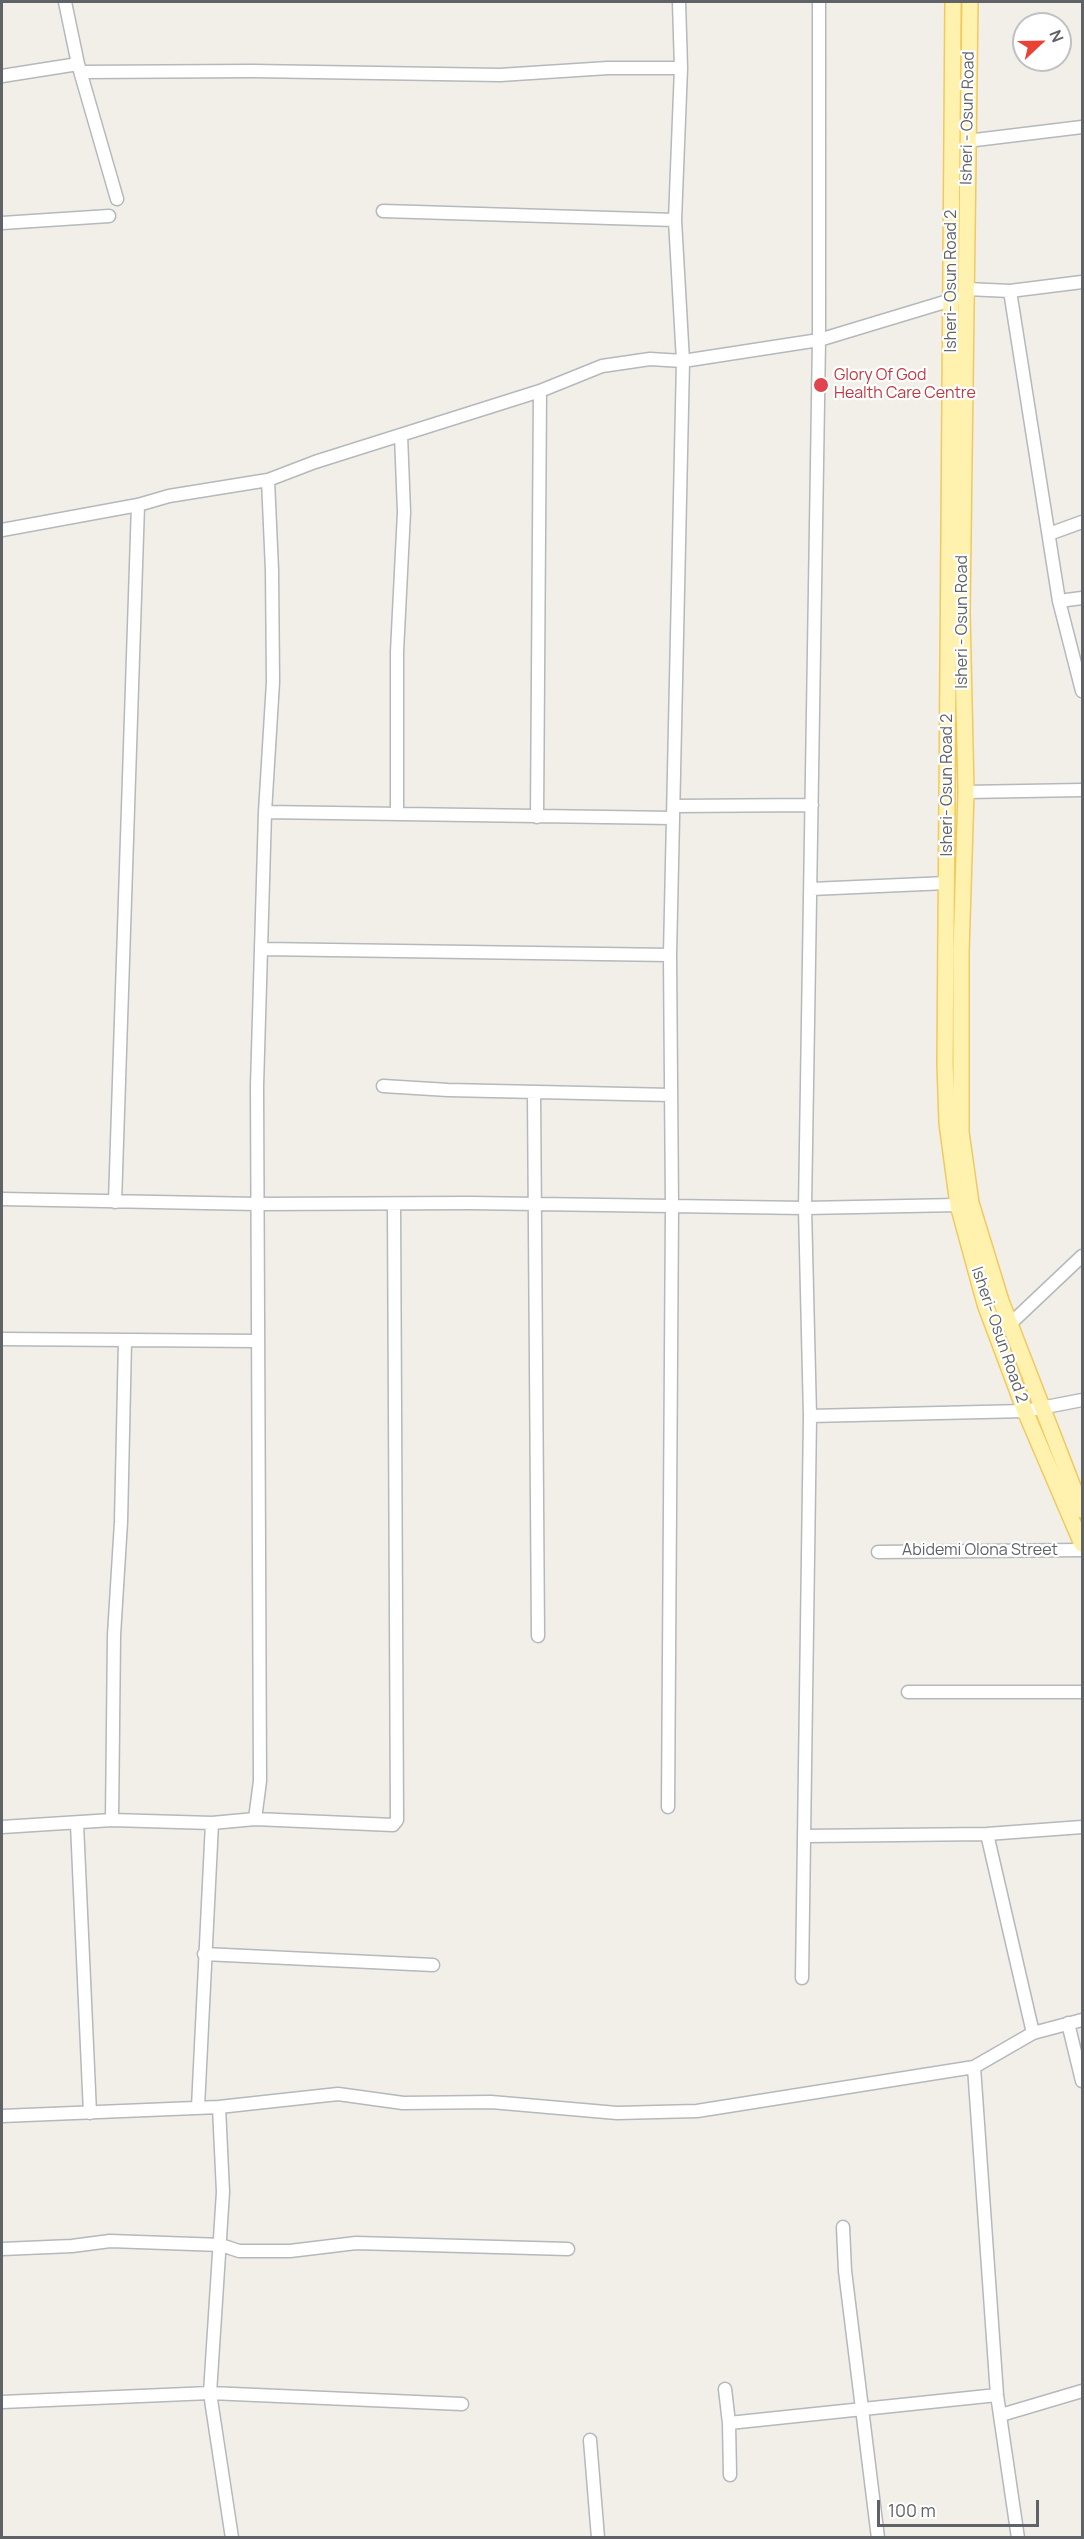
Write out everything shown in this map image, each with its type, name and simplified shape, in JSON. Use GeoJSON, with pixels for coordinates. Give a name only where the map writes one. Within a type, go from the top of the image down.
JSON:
{"type":"FeatureCollection","features":[{"type":"Feature","properties":{"kind":"main road","name":"Isheri- Osun Road 2"},"geometry":{"type":"LineString","coordinates":[[953,2],[962,295],[947,883],[945,1063],[947,1123],[958,1204],[985,1304],[1033,1410],[1083,1544]]}},
{"type":"Feature","properties":{"kind":"main road","name":"Isheri - Osun Road"},"geometry":{"type":"LineString","coordinates":[[970,2],[962,295],[962,612],[966,792],[962,952],[962,1132],[971,1203],[1033,1410],[1083,1510]]}},
{"type":"Feature","properties":{"kind":"street"},"geometry":{"type":"LineString","coordinates":[[65,2],[80,68],[117,199]]}},
{"type":"Feature","properties":{"kind":"street"},"geometry":{"type":"LineString","coordinates":[[668,1807],[672,1207],[670,955],[682,361],[675,220],[681,68],[679,2]]}},
{"type":"Feature","properties":{"kind":"street"},"geometry":{"type":"LineString","coordinates":[[802,1978],[806,1836],[810,1416],[805,1208],[819,340],[819,2]]}},
{"type":"Feature","properties":{"kind":"street"},"geometry":{"type":"LineString","coordinates":[[2,76],[80,68],[500,75],[609,68],[681,68]]}},
{"type":"Feature","properties":{"kind":"street"},"geometry":{"type":"LineString","coordinates":[[967,141],[1083,127]]}},
{"type":"Feature","properties":{"kind":"street"},"geometry":{"type":"LineString","coordinates":[[383,211],[675,220]]}},
{"type":"Feature","properties":{"kind":"street"},"geometry":{"type":"LineString","coordinates":[[2,223],[109,216]]}},
{"type":"Feature","properties":{"kind":"street"},"geometry":{"type":"LineString","coordinates":[[2,530],[138,505],[169,496],[268,480],[315,462],[540,391],[602,366],[650,359],[682,361],[819,340],[962,295],[1083,282]]}},
{"type":"Feature","properties":{"kind":"street"},"geometry":{"type":"LineString","coordinates":[[1010,291],[1059,601],[1083,691]]}},
{"type":"Feature","properties":{"kind":"street"},"geometry":{"type":"LineString","coordinates":[[537,817],[540,391]]}},
{"type":"Feature","properties":{"kind":"street"},"geometry":{"type":"LineString","coordinates":[[397,813],[396,652],[404,512],[401,435]]}},
{"type":"Feature","properties":{"kind":"street"},"geometry":{"type":"LineString","coordinates":[[255,1819],[260,1781],[257,1086],[263,949],[265,812],[273,682],[273,570],[268,480]]}},
{"type":"Feature","properties":{"kind":"street"},"geometry":{"type":"LineString","coordinates":[[115,1202],[138,505]]}},
{"type":"Feature","properties":{"kind":"street"},"geometry":{"type":"LineString","coordinates":[[1049,534],[1083,522]]}},
{"type":"Feature","properties":{"kind":"street"},"geometry":{"type":"LineString","coordinates":[[1059,601],[1083,598]]}},
{"type":"Feature","properties":{"kind":"street"},"geometry":{"type":"LineString","coordinates":[[966,792],[1083,789]]}},
{"type":"Feature","properties":{"kind":"street"},"geometry":{"type":"LineString","coordinates":[[265,812],[537,817],[812,805]]}},
{"type":"Feature","properties":{"kind":"street"},"geometry":{"type":"LineString","coordinates":[[811,889],[947,883]]}},
{"type":"Feature","properties":{"kind":"street"},"geometry":{"type":"LineString","coordinates":[[263,949],[670,955]]}},
{"type":"Feature","properties":{"kind":"street"},"geometry":{"type":"LineString","coordinates":[[383,1086],[671,1095]]}},
{"type":"Feature","properties":{"kind":"street"},"geometry":{"type":"LineString","coordinates":[[534,1092],[538,1636]]}},
{"type":"Feature","properties":{"kind":"street"},"geometry":{"type":"LineString","coordinates":[[2,1199],[257,1204],[470,1203],[534,1206],[805,1208],[958,1204]]}},
{"type":"Feature","properties":{"kind":"street"},"geometry":{"type":"LineString","coordinates":[[2,1827],[112,1820],[212,1823],[255,1819],[393,1825],[397,1820],[394,1205]]}},
{"type":"Feature","properties":{"kind":"street"},"geometry":{"type":"LineString","coordinates":[[1009,1324],[1083,1256]]}},
{"type":"Feature","properties":{"kind":"street"},"geometry":{"type":"LineString","coordinates":[[2,1338],[257,1341]]}},
{"type":"Feature","properties":{"kind":"street"},"geometry":{"type":"LineString","coordinates":[[112,1820],[114,1635],[121,1522],[125,1341]]}},
{"type":"Feature","properties":{"kind":"street"},"geometry":{"type":"LineString","coordinates":[[810,1416],[1033,1410],[1083,1400]]}},
{"type":"Feature","properties":{"kind":"street","name":"Abidemi Olona Street"},"geometry":{"type":"LineString","coordinates":[[878,1552],[1083,1550]]}},
{"type":"Feature","properties":{"kind":"street"},"geometry":{"type":"LineString","coordinates":[[908,1692],[1083,1692]]}},
{"type":"Feature","properties":{"kind":"street"},"geometry":{"type":"LineString","coordinates":[[198,2107],[212,1823]]}},
{"type":"Feature","properties":{"kind":"street"},"geometry":{"type":"LineString","coordinates":[[77,1824],[90,2113]]}},
{"type":"Feature","properties":{"kind":"street"},"geometry":{"type":"LineString","coordinates":[[806,1836],[987,1834],[1083,1827]]}},
{"type":"Feature","properties":{"kind":"street"},"geometry":{"type":"LineString","coordinates":[[987,1834],[1033,2032]]}},
{"type":"Feature","properties":{"kind":"street"},"geometry":{"type":"LineString","coordinates":[[204,1954],[433,1965]]}},
{"type":"Feature","properties":{"kind":"street"},"geometry":{"type":"LineString","coordinates":[[2,2116],[219,2107],[338,2094],[403,2103],[491,2102],[617,2113],[697,2111],[974,2067],[1033,2032],[1083,2020]]}},
{"type":"Feature","properties":{"kind":"street"},"geometry":{"type":"LineString","coordinates":[[1068,2023],[1083,2081]]}},
{"type":"Feature","properties":{"kind":"street"},"geometry":{"type":"LineString","coordinates":[[974,2067],[997,2394],[1018,2538]]}},
{"type":"Feature","properties":{"kind":"street"},"geometry":{"type":"LineString","coordinates":[[219,2107],[223,2166],[221,2246],[210,2393],[232,2538]]}},
{"type":"Feature","properties":{"kind":"street"},"geometry":{"type":"LineString","coordinates":[[843,2227],[845,2271],[864,2410],[878,2538]]}},
{"type":"Feature","properties":{"kind":"street"},"geometry":{"type":"LineString","coordinates":[[2,2249],[72,2246],[110,2241],[221,2246],[249,2251],[290,2251],[356,2243],[568,2249]]}},
{"type":"Feature","properties":{"kind":"street"},"geometry":{"type":"LineString","coordinates":[[725,2389],[729,2423],[730,2475]]}},
{"type":"Feature","properties":{"kind":"street"},"geometry":{"type":"LineString","coordinates":[[1001,2415],[1083,2391]]}},
{"type":"Feature","properties":{"kind":"street"},"geometry":{"type":"LineString","coordinates":[[2,2402],[210,2393],[462,2404]]}},
{"type":"Feature","properties":{"kind":"street"},"geometry":{"type":"LineString","coordinates":[[729,2423],[997,2394]]}},
{"type":"Feature","properties":{"kind":"street"},"geometry":{"type":"LineString","coordinates":[[590,2440],[598,2538]]}},
{"type":"Feature","properties":{"kind":"place","name":"Glory Of God Health Care Centre"},"geometry":{"type":"Point","coordinates":[821,385]}}]}
